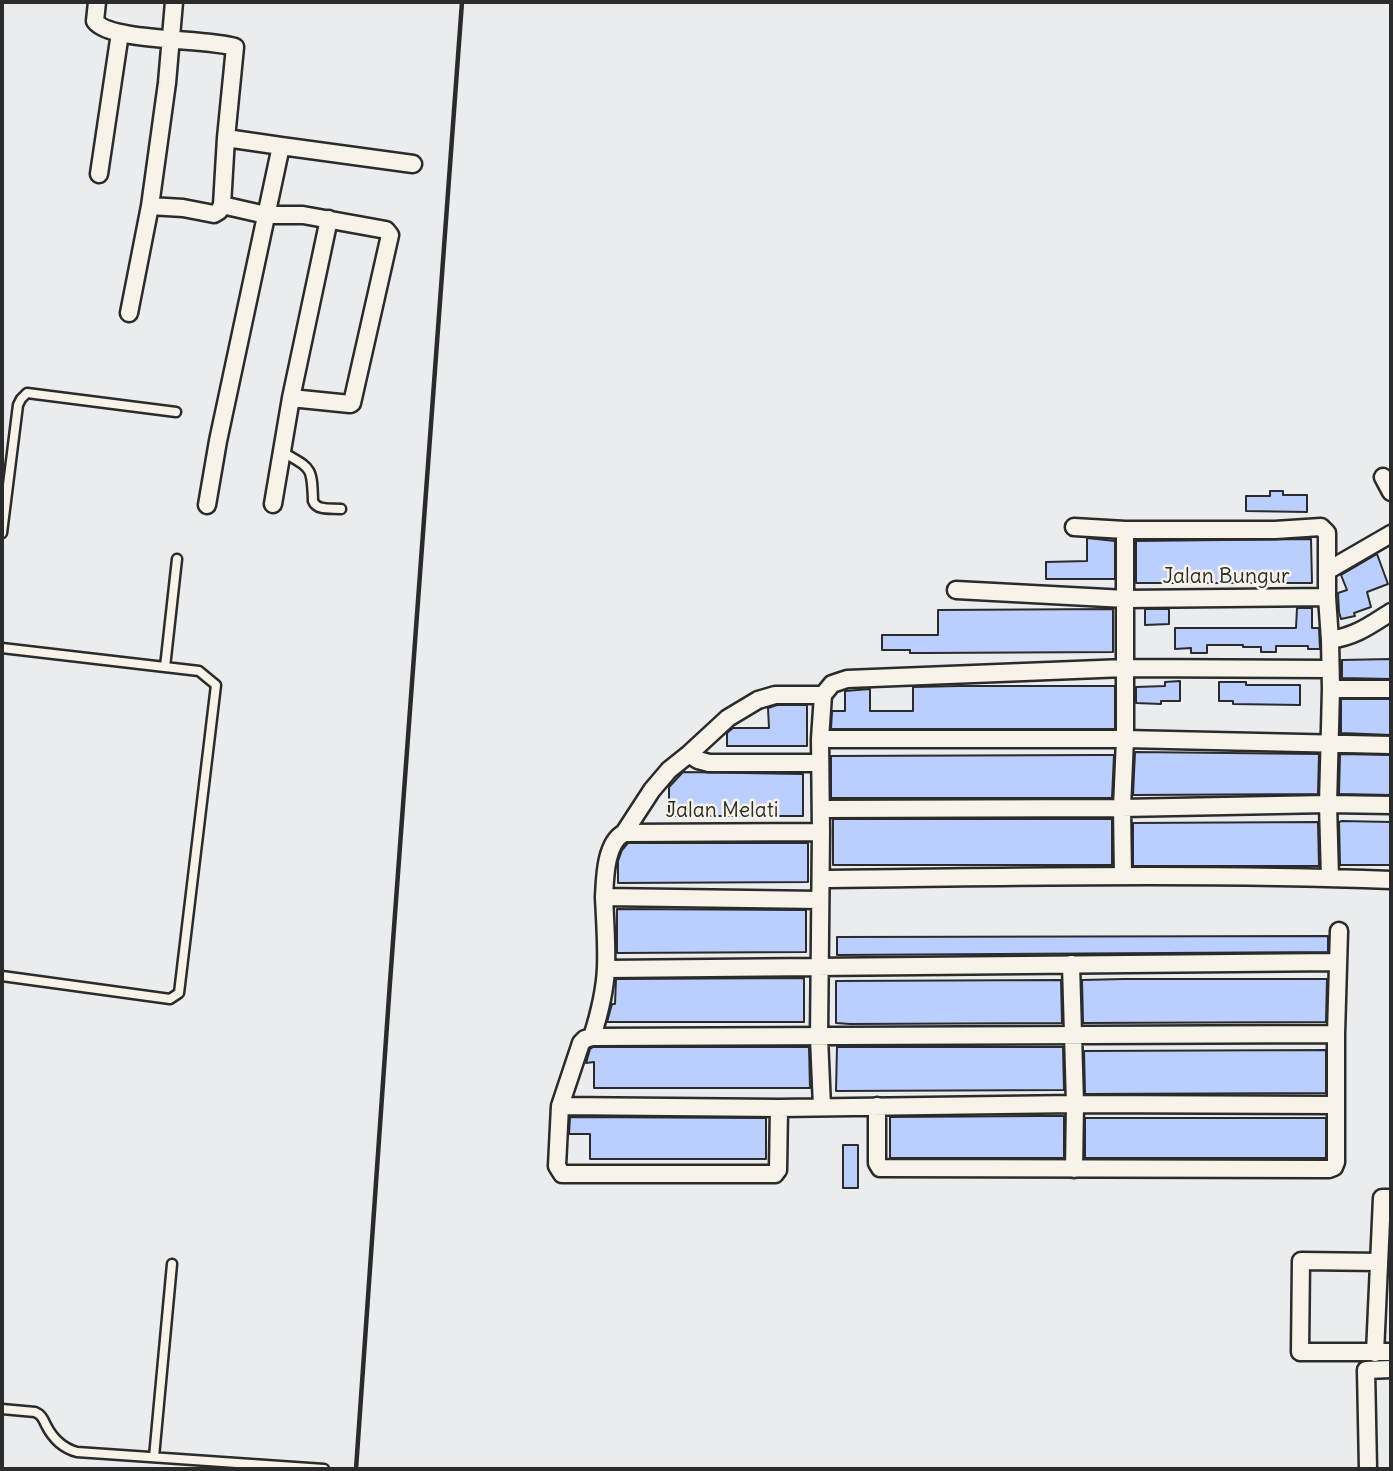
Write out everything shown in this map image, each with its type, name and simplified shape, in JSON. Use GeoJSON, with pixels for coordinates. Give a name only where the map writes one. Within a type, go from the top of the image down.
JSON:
{"type":"FeatureCollection","features":[{"type":"Feature","properties":{"kind":"street"},"geometry":{"type":"LineString","coordinates":[[97,2],[95,21],[99,27],[120,33],[235,47],[222,205],[219,211],[214,214],[183,208],[150,206]]}},
{"type":"Feature","properties":{"kind":"street"},"geometry":{"type":"LineString","coordinates":[[129,313],[150,206],[167,83],[174,2]]}},
{"type":"Feature","properties":{"kind":"street"},"geometry":{"type":"LineString","coordinates":[[99,174],[120,33]]}},
{"type":"Feature","properties":{"kind":"street"},"geometry":{"type":"LineString","coordinates":[[226,138],[413,163]]}},
{"type":"Feature","properties":{"kind":"street"},"geometry":{"type":"LineString","coordinates":[[207,505],[218,441],[281,146]]}},
{"type":"Feature","properties":{"kind":"street"},"geometry":{"type":"LineString","coordinates":[[222,205],[265,215],[303,215],[329,219],[386,230],[390,235],[352,403],[291,398]]}},
{"type":"Feature","properties":{"kind":"street"},"geometry":{"type":"LineString","coordinates":[[273,504],[291,398],[329,219]]}},
{"type":"Feature","properties":{"kind":"street"},"geometry":{"type":"LineString","coordinates":[[1383,477],[1391,492]]}},
{"type":"Feature","properties":{"kind":"street"},"geometry":{"type":"LineString","coordinates":[[1074,527],[1125,530],[1275,530],[1321,527],[1327,533],[1331,689],[1329,878]]}},
{"type":"Feature","properties":{"kind":"street"},"geometry":{"type":"LineString","coordinates":[[1124,875],[1122,807],[1125,739],[1125,530]]}},
{"type":"Feature","properties":{"kind":"street"},"geometry":{"type":"LineString","coordinates":[[1327,571],[1391,534]]}},
{"type":"Feature","properties":{"kind":"street","name":"Jalan Bungur"},"geometry":{"type":"LineString","coordinates":[[956,590],[1126,599],[1327,597]]}},
{"type":"Feature","properties":{"kind":"street"},"geometry":{"type":"LineString","coordinates":[[1329,640],[1348,637],[1391,612]]}},
{"type":"Feature","properties":{"kind":"street"},"geometry":{"type":"LineString","coordinates":[[1373,624],[1391,624]]}},
{"type":"Feature","properties":{"kind":"street"},"geometry":{"type":"LineString","coordinates":[[822,1107],[819,1037],[820,738],[824,695],[832,684],[847,679],[1125,668],[1330,669]]}},
{"type":"Feature","properties":{"kind":"street"},"geometry":{"type":"LineString","coordinates":[[1331,689],[1391,689]]}},
{"type":"Feature","properties":{"kind":"street"},"geometry":{"type":"LineString","coordinates":[[592,1037],[599,1014],[606,969],[605,868],[614,842],[624,833],[669,769],[728,718],[758,700],[775,695],[824,695]]}},
{"type":"Feature","properties":{"kind":"street"},"geometry":{"type":"LineString","coordinates":[[820,738],[1125,739],[1391,745]]}},
{"type":"Feature","properties":{"kind":"street"},"geometry":{"type":"LineString","coordinates":[[689,754],[709,763],[820,763]]}},
{"type":"Feature","properties":{"kind":"street"},"geometry":{"type":"LineString","coordinates":[[821,809],[1391,805]]}},
{"type":"Feature","properties":{"kind":"street","name":"Jalan Melati"},"geometry":{"type":"LineString","coordinates":[[624,833],[821,832]]}},
{"type":"Feature","properties":{"kind":"street"},"geometry":{"type":"LineString","coordinates":[[821,879],[1124,875],[1391,880]]}},
{"type":"Feature","properties":{"kind":"street"},"geometry":{"type":"LineString","coordinates":[[604,897],[820,900]]}},
{"type":"Feature","properties":{"kind":"street"},"geometry":{"type":"LineString","coordinates":[[877,1106],[877,1163],[880,1168],[1329,1169],[1334,1167],[1336,1162],[1339,931]]}},
{"type":"Feature","properties":{"kind":"street"},"geometry":{"type":"LineString","coordinates":[[606,969],[1337,962]]}},
{"type":"Feature","properties":{"kind":"street"},"geometry":{"type":"LineString","coordinates":[[1071,964],[1074,1169]]}},
{"type":"Feature","properties":{"kind":"street"},"geometry":{"type":"LineString","coordinates":[[779,1108],[778,1170],[775,1174],[562,1174],[557,1166],[559,1106],[581,1043],[592,1037],[1336,1034]]}},
{"type":"Feature","properties":{"kind":"street"},"geometry":{"type":"LineString","coordinates":[[559,1106],[779,1108],[1075,1104],[1336,1105]]}},
{"type":"Feature","properties":{"kind":"street"},"geometry":{"type":"LineString","coordinates":[[1379,1262],[1301,1261],[1300,1352],[1383,1352],[1379,1262],[1382,1198],[1391,1198]]}},
{"type":"Feature","properties":{"kind":"street"},"geometry":{"type":"LineString","coordinates":[[1368,1469],[1366,1370],[1391,1370]]}},
{"type":"Feature","properties":{"kind":"lane"},"geometry":{"type":"LineString","coordinates":[[2,533],[18,405],[27,393],[176,412]]}},
{"type":"Feature","properties":{"kind":"lane"},"geometry":{"type":"LineString","coordinates":[[281,451],[304,464],[312,475],[314,505],[318,508],[341,509]]}},
{"type":"Feature","properties":{"kind":"lane"},"geometry":{"type":"LineString","coordinates":[[165,667],[177,559]]}},
{"type":"Feature","properties":{"kind":"lane"},"geometry":{"type":"LineString","coordinates":[[2,648],[199,671],[216,685],[178,993],[170,999],[2,976]]}},
{"type":"Feature","properties":{"kind":"lane"},"geometry":{"type":"LineString","coordinates":[[155,1457],[172,1265]]}},
{"type":"Feature","properties":{"kind":"lane"},"geometry":{"type":"LineString","coordinates":[[2,1409],[40,1414],[58,1442],[77,1452],[155,1457],[214,1465],[324,1469]]}},
{"type":"Feature","properties":{"kind":"building"},"geometry":{"type":"Polygon","coordinates":[[[1270,491],[1283,491],[1283,495],[1307,495],[1307,512],[1246,511],[1246,496],[1270,496],[1270,491]]]}},
{"type":"Feature","properties":{"kind":"building"},"geometry":{"type":"Polygon","coordinates":[[[1087,538],[1115,541],[1115,579],[1046,579],[1046,562],[1087,561],[1087,538]]]}},
{"type":"Feature","properties":{"kind":"building"},"geometry":{"type":"Polygon","coordinates":[[[1311,539],[1312,583],[1136,583],[1136,541],[1311,539]]]}},
{"type":"Feature","properties":{"kind":"building"},"geometry":{"type":"Polygon","coordinates":[[[1377,554],[1388,584],[1367,592],[1371,607],[1354,613],[1355,616],[1341,619],[1338,593],[1347,590],[1341,575],[1377,554]]]}},
{"type":"Feature","properties":{"kind":"building"},"geometry":{"type":"Polygon","coordinates":[[[1297,608],[1312,608],[1312,628],[1319,628],[1320,649],[1308,649],[1308,646],[1276,646],[1276,652],[1261,652],[1261,647],[1207,645],[1207,653],[1191,653],[1191,648],[1175,649],[1175,628],[1296,628],[1297,608]]]}},
{"type":"Feature","properties":{"kind":"building"},"geometry":{"type":"Polygon","coordinates":[[[1113,609],[1113,652],[910,653],[910,650],[882,650],[882,635],[938,635],[938,610],[1113,609]]]}},
{"type":"Feature","properties":{"kind":"building"},"geometry":{"type":"Polygon","coordinates":[[[1145,609],[1169,609],[1169,624],[1145,625],[1145,609]]]}},
{"type":"Feature","properties":{"kind":"building"},"geometry":{"type":"Polygon","coordinates":[[[1391,659],[1391,679],[1342,678],[1342,660],[1391,659]]]}},
{"type":"Feature","properties":{"kind":"building"},"geometry":{"type":"Polygon","coordinates":[[[1180,681],[1180,701],[1161,701],[1161,704],[1136,703],[1136,687],[1165,686],[1165,682],[1180,681]]]}},
{"type":"Feature","properties":{"kind":"building"},"geometry":{"type":"Polygon","coordinates":[[[1219,682],[1300,685],[1300,705],[1233,704],[1233,701],[1219,701],[1219,682]]]}},
{"type":"Feature","properties":{"kind":"building"},"geometry":{"type":"Polygon","coordinates":[[[1115,686],[1115,729],[831,729],[832,711],[845,711],[845,691],[870,689],[870,711],[913,711],[913,687],[1115,686]]]}},
{"type":"Feature","properties":{"kind":"building"},"geometry":{"type":"Polygon","coordinates":[[[1341,699],[1391,699],[1391,735],[1341,733],[1341,699]]]}},
{"type":"Feature","properties":{"kind":"building"},"geometry":{"type":"Polygon","coordinates":[[[777,705],[807,705],[807,746],[727,746],[727,733],[733,728],[769,728],[768,708],[777,705]]]}},
{"type":"Feature","properties":{"kind":"building"},"geometry":{"type":"Polygon","coordinates":[[[1135,752],[1319,754],[1318,794],[1133,795],[1135,752]]]}},
{"type":"Feature","properties":{"kind":"building"},"geometry":{"type":"Polygon","coordinates":[[[1340,754],[1391,755],[1391,795],[1339,794],[1340,754]]]}},
{"type":"Feature","properties":{"kind":"building"},"geometry":{"type":"Polygon","coordinates":[[[1114,755],[1112,798],[831,798],[831,756],[1114,755]]]}},
{"type":"Feature","properties":{"kind":"building"},"geometry":{"type":"Polygon","coordinates":[[[683,772],[803,774],[803,816],[669,816],[669,787],[683,772]]]}},
{"type":"Feature","properties":{"kind":"building"},"geometry":{"type":"Polygon","coordinates":[[[833,819],[1112,819],[1112,865],[833,865],[833,819]]]}},
{"type":"Feature","properties":{"kind":"building"},"geometry":{"type":"Polygon","coordinates":[[[1318,822],[1319,866],[1133,866],[1133,823],[1318,822]]]}},
{"type":"Feature","properties":{"kind":"building"},"geometry":{"type":"Polygon","coordinates":[[[1339,822],[1391,822],[1391,865],[1340,865],[1339,822]]]}},
{"type":"Feature","properties":{"kind":"building"},"geometry":{"type":"Polygon","coordinates":[[[628,843],[808,843],[808,882],[618,883],[618,861],[628,843]]]}},
{"type":"Feature","properties":{"kind":"building"},"geometry":{"type":"Polygon","coordinates":[[[617,909],[806,910],[806,952],[617,953],[617,909]]]}},
{"type":"Feature","properties":{"kind":"building"},"geometry":{"type":"Polygon","coordinates":[[[1328,936],[1328,952],[837,955],[837,937],[1328,936]]]}},
{"type":"Feature","properties":{"kind":"building"},"geometry":{"type":"Polygon","coordinates":[[[804,978],[804,1022],[607,1022],[612,1004],[615,1004],[616,979],[804,978]]]}},
{"type":"Feature","properties":{"kind":"building"},"geometry":{"type":"Polygon","coordinates":[[[1327,979],[1326,1022],[1083,1023],[1082,980],[1327,979]]]}},
{"type":"Feature","properties":{"kind":"building"},"geometry":{"type":"Polygon","coordinates":[[[1061,980],[1062,1023],[836,1023],[836,981],[1061,980]]]}},
{"type":"Feature","properties":{"kind":"building"},"geometry":{"type":"Polygon","coordinates":[[[593,1047],[809,1047],[810,1088],[594,1088],[594,1062],[586,1063],[593,1047]]]}},
{"type":"Feature","properties":{"kind":"building"},"geometry":{"type":"Polygon","coordinates":[[[837,1047],[1063,1047],[1064,1090],[836,1091],[837,1047]]]}},
{"type":"Feature","properties":{"kind":"building"},"geometry":{"type":"Polygon","coordinates":[[[1326,1050],[1326,1093],[1085,1094],[1084,1051],[1326,1050]]]}},
{"type":"Feature","properties":{"kind":"building"},"geometry":{"type":"Polygon","coordinates":[[[1064,1116],[1064,1158],[890,1158],[890,1117],[1064,1116]]]}},
{"type":"Feature","properties":{"kind":"building"},"geometry":{"type":"Polygon","coordinates":[[[570,1117],[766,1118],[766,1159],[590,1159],[590,1134],[569,1134],[570,1117]]]}},
{"type":"Feature","properties":{"kind":"building"},"geometry":{"type":"Polygon","coordinates":[[[1085,1118],[1326,1118],[1326,1158],[1085,1158],[1085,1118]]]}},
{"type":"Feature","properties":{"kind":"building"},"geometry":{"type":"Polygon","coordinates":[[[843,1145],[858,1145],[858,1188],[843,1188],[843,1145]]]}},
{"type":"Feature","properties":{"kind":"railway"},"geometry":{"type":"LineString","coordinates":[[356,1469],[462,2]]}}]}
